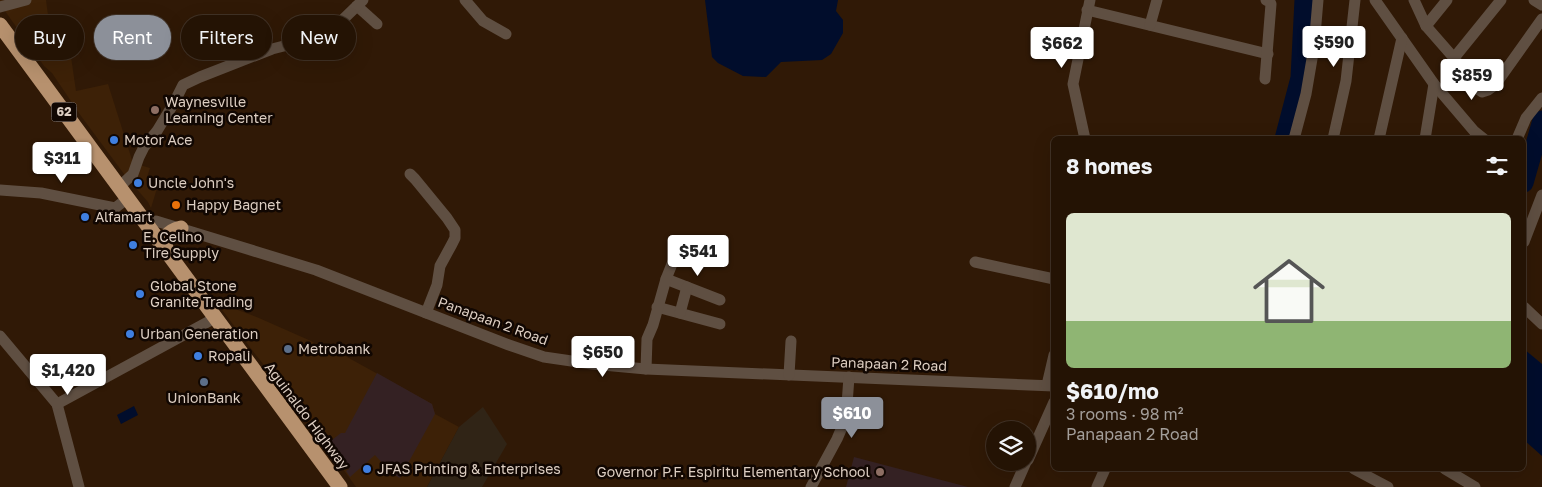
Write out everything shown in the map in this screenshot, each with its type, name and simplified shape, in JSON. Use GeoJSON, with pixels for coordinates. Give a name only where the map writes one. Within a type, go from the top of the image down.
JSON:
{"type":"FeatureCollection","features":[{"type":"Feature","properties":{"kind":"highway","name":"Aguinaldo Highway"},"geometry":{"type":"LineString","coordinates":[[0,26],[340,487]]}},
{"type":"Feature","properties":{"kind":"highway"},"geometry":{"type":"LineString","coordinates":[[166,251],[164,243],[166,236],[181,228]]}},
{"type":"Feature","properties":{"kind":"street"},"geometry":{"type":"LineString","coordinates":[[0,7],[26,0]]}},
{"type":"Feature","properties":{"kind":"street"},"geometry":{"type":"LineString","coordinates":[[465,0],[483,21],[506,34]]}},
{"type":"Feature","properties":{"kind":"street"},"geometry":{"type":"LineString","coordinates":[[1150,25],[1157,0]]}},
{"type":"Feature","properties":{"kind":"street"},"geometry":{"type":"LineString","coordinates":[[1265,79],[1270,4],[1266,0]]}},
{"type":"Feature","properties":{"kind":"street"},"geometry":{"type":"LineString","coordinates":[[1295,136],[1306,94],[1318,0]]}},
{"type":"Feature","properties":{"kind":"street"},"geometry":{"type":"LineString","coordinates":[[1334,136],[1346,82],[1355,0]]}},
{"type":"Feature","properties":{"kind":"street"},"geometry":{"type":"LineString","coordinates":[[1375,0],[1434,84],[1480,136]]}},
{"type":"Feature","properties":{"kind":"street"},"geometry":{"type":"LineString","coordinates":[[1414,0],[1426,26],[1454,58],[1476,88],[1482,92],[1495,85],[1542,19]]}},
{"type":"Feature","properties":{"kind":"street"},"geometry":{"type":"LineString","coordinates":[[1426,26],[1447,0]]}},
{"type":"Feature","properties":{"kind":"street"},"geometry":{"type":"LineString","coordinates":[[1454,58],[1501,0]]}},
{"type":"Feature","properties":{"kind":"street"},"geometry":{"type":"LineString","coordinates":[[1534,0],[1542,5]]}},
{"type":"Feature","properties":{"kind":"street"},"geometry":{"type":"LineString","coordinates":[[0,190],[40,193],[115,208],[133,174],[144,147],[157,131],[183,85],[272,49],[327,35],[360,3],[377,24]]}},
{"type":"Feature","properties":{"kind":"street"},"geometry":{"type":"LineString","coordinates":[[1084,136],[1073,84],[1088,5],[1150,25],[1268,54]]}},
{"type":"Feature","properties":{"kind":"street"},"geometry":{"type":"LineString","coordinates":[[1380,136],[1402,38]]}},
{"type":"Feature","properties":{"kind":"street"},"geometry":{"type":"LineString","coordinates":[[1425,136],[1434,84]]}},
{"type":"Feature","properties":{"kind":"street"},"geometry":{"type":"LineString","coordinates":[[1518,136],[1526,118],[1542,98]]}},
{"type":"Feature","properties":{"kind":"street"},"geometry":{"type":"LineString","coordinates":[[410,174],[455,230],[455,238],[440,266],[437,286],[426,313]]}},
{"type":"Feature","properties":{"kind":"street"},"geometry":{"type":"LineString","coordinates":[[1526,237],[1542,195]]}},
{"type":"Feature","properties":{"kind":"street","name":"Panapaan 2 Road"},"geometry":{"type":"LineString","coordinates":[[148,226],[156,221],[316,270],[508,345],[544,357],[646,369],[1050,385]]}},
{"type":"Feature","properties":{"kind":"street"},"geometry":{"type":"LineString","coordinates":[[646,369],[647,339],[676,254]]}},
{"type":"Feature","properties":{"kind":"street"},"geometry":{"type":"LineString","coordinates":[[976,262],[1051,279]]}},
{"type":"Feature","properties":{"kind":"street"},"geometry":{"type":"LineString","coordinates":[[666,279],[720,300]]}},
{"type":"Feature","properties":{"kind":"street"},"geometry":{"type":"LineString","coordinates":[[680,313],[687,287]]}},
{"type":"Feature","properties":{"kind":"street"},"geometry":{"type":"LineString","coordinates":[[657,307],[720,324]]}},
{"type":"Feature","properties":{"kind":"street"},"geometry":{"type":"LineString","coordinates":[[1526,309],[1542,324]]}},
{"type":"Feature","properties":{"kind":"street"},"geometry":{"type":"LineString","coordinates":[[57,404],[215,318]]}},
{"type":"Feature","properties":{"kind":"street"},"geometry":{"type":"LineString","coordinates":[[0,336],[57,404],[79,487]]}},
{"type":"Feature","properties":{"kind":"street"},"geometry":{"type":"LineString","coordinates":[[789,375],[791,341]]}},
{"type":"Feature","properties":{"kind":"street"},"geometry":{"type":"LineString","coordinates":[[811,487],[846,418],[848,377]]}},
{"type":"Feature","properties":{"kind":"street"},"geometry":{"type":"LineString","coordinates":[[1036,441],[1051,409]]}},
{"type":"Feature","properties":{"kind":"street"},"geometry":{"type":"LineString","coordinates":[[1015,487],[1022,471]]}},
{"type":"Feature","properties":{"kind":"street"},"geometry":{"type":"LineString","coordinates":[[1097,487],[1104,471]]}},
{"type":"Feature","properties":{"kind":"street"},"geometry":{"type":"LineString","coordinates":[[1358,471],[1388,487]]}},
{"type":"Feature","properties":{"kind":"street"},"geometry":{"type":"LineString","coordinates":[[1374,479],[1380,471]]}},
{"type":"Feature","properties":{"kind":"street"},"geometry":{"type":"LineString","coordinates":[[1448,471],[1475,487]]}},
{"type":"Feature","properties":{"kind":"shaded area"},"geometry":{"type":"Polygon","coordinates":[[[0,0],[46,0],[48,15],[15,15],[15,25],[0,4],[0,0]]]}},
{"type":"Feature","properties":{"kind":"shaded area"},"geometry":{"type":"Polygon","coordinates":[[[40,60],[71,60],[76,91],[108,84],[132,160],[150,168],[146,180],[158,185],[151,208],[81,116],[52,73],[40,60]]]}},
{"type":"Feature","properties":{"kind":"shaded area"},"geometry":{"type":"Polygon","coordinates":[[[220,307],[230,307],[259,318],[311,341],[336,355],[338,352],[432,404],[435,414],[459,427],[427,487],[356,487],[220,307]]]}},
{"type":"Feature","properties":{"kind":"shaded area"},"geometry":{"type":"Polygon","coordinates":[[[377,373],[432,404],[435,414],[400,478],[392,474],[375,455],[350,477],[346,471],[349,469],[344,463],[342,464],[339,460],[341,458],[338,458],[328,443],[341,433],[345,433],[377,373]]]}},
{"type":"Feature","properties":{"kind":"shaded area"},"geometry":{"type":"Polygon","coordinates":[[[483,407],[507,444],[482,487],[427,487],[459,427],[483,407]]]}},
{"type":"Feature","properties":{"kind":"shaded area","name":"Governor P.F. Espiritu Elementary School"},"geometry":{"type":"Polygon","coordinates":[[[854,457],[968,487],[846,487],[854,457]]]}},
{"type":"Feature","properties":{"kind":"water"},"geometry":{"type":"Polygon","coordinates":[[[705,0],[838,0],[836,11],[843,20],[843,33],[831,54],[822,60],[781,62],[766,77],[743,76],[718,63],[712,57],[705,0]]]}},
{"type":"Feature","properties":{"kind":"water"},"geometry":{"type":"Polygon","coordinates":[[[1526,351],[1542,364],[1542,456],[1526,442],[1526,351]]]}},
{"type":"Feature","properties":{"kind":"water"},"geometry":{"type":"Polygon","coordinates":[[[134,406],[138,415],[121,424],[117,415],[134,406]]]}},
{"type":"Feature","properties":{"kind":"waterway"},"geometry":{"type":"LineString","coordinates":[[1285,136],[1300,78],[1304,0]]}},
{"type":"Feature","properties":{"kind":"waterway"},"geometry":{"type":"LineString","coordinates":[[1526,176],[1542,120]]}},
{"type":"Feature","properties":{"kind":"place","name":"Waynesville Learning Center"},"geometry":{"type":"Point","coordinates":[155,110]}},
{"type":"Feature","properties":{"kind":"place","name":"Motor Ace"},"geometry":{"type":"Point","coordinates":[114,140]}},
{"type":"Feature","properties":{"kind":"place","name":"Uncle John's"},"geometry":{"type":"Point","coordinates":[138,183]}},
{"type":"Feature","properties":{"kind":"place","name":"Happy Bagnet"},"geometry":{"type":"Point","coordinates":[176,205]}},
{"type":"Feature","properties":{"kind":"place","name":"Alfamart"},"geometry":{"type":"Point","coordinates":[85,217]}},
{"type":"Feature","properties":{"kind":"place","name":"E. Celino Tire Supply"},"geometry":{"type":"Point","coordinates":[133,245]}},
{"type":"Feature","properties":{"kind":"place","name":"Global Stone Granite Trading"},"geometry":{"type":"Point","coordinates":[140,294]}},
{"type":"Feature","properties":{"kind":"place","name":"Urban Generation"},"geometry":{"type":"Point","coordinates":[130,334]}},
{"type":"Feature","properties":{"kind":"place","name":"Metrobank"},"geometry":{"type":"Point","coordinates":[288,349]}},
{"type":"Feature","properties":{"kind":"place","name":"Ropali"},"geometry":{"type":"Point","coordinates":[198,356]}},
{"type":"Feature","properties":{"kind":"place","name":"UnionBank"},"geometry":{"type":"Point","coordinates":[204,382]}},
{"type":"Feature","properties":{"kind":"place","name":"JFAS Printing & Enterprises"},"geometry":{"type":"Point","coordinates":[367,469]}},
{"type":"Feature","properties":{"kind":"place","name":"Governor P.F. Espiritu Elementary School"},"geometry":{"type":"Point","coordinates":[880,472]}}]}
